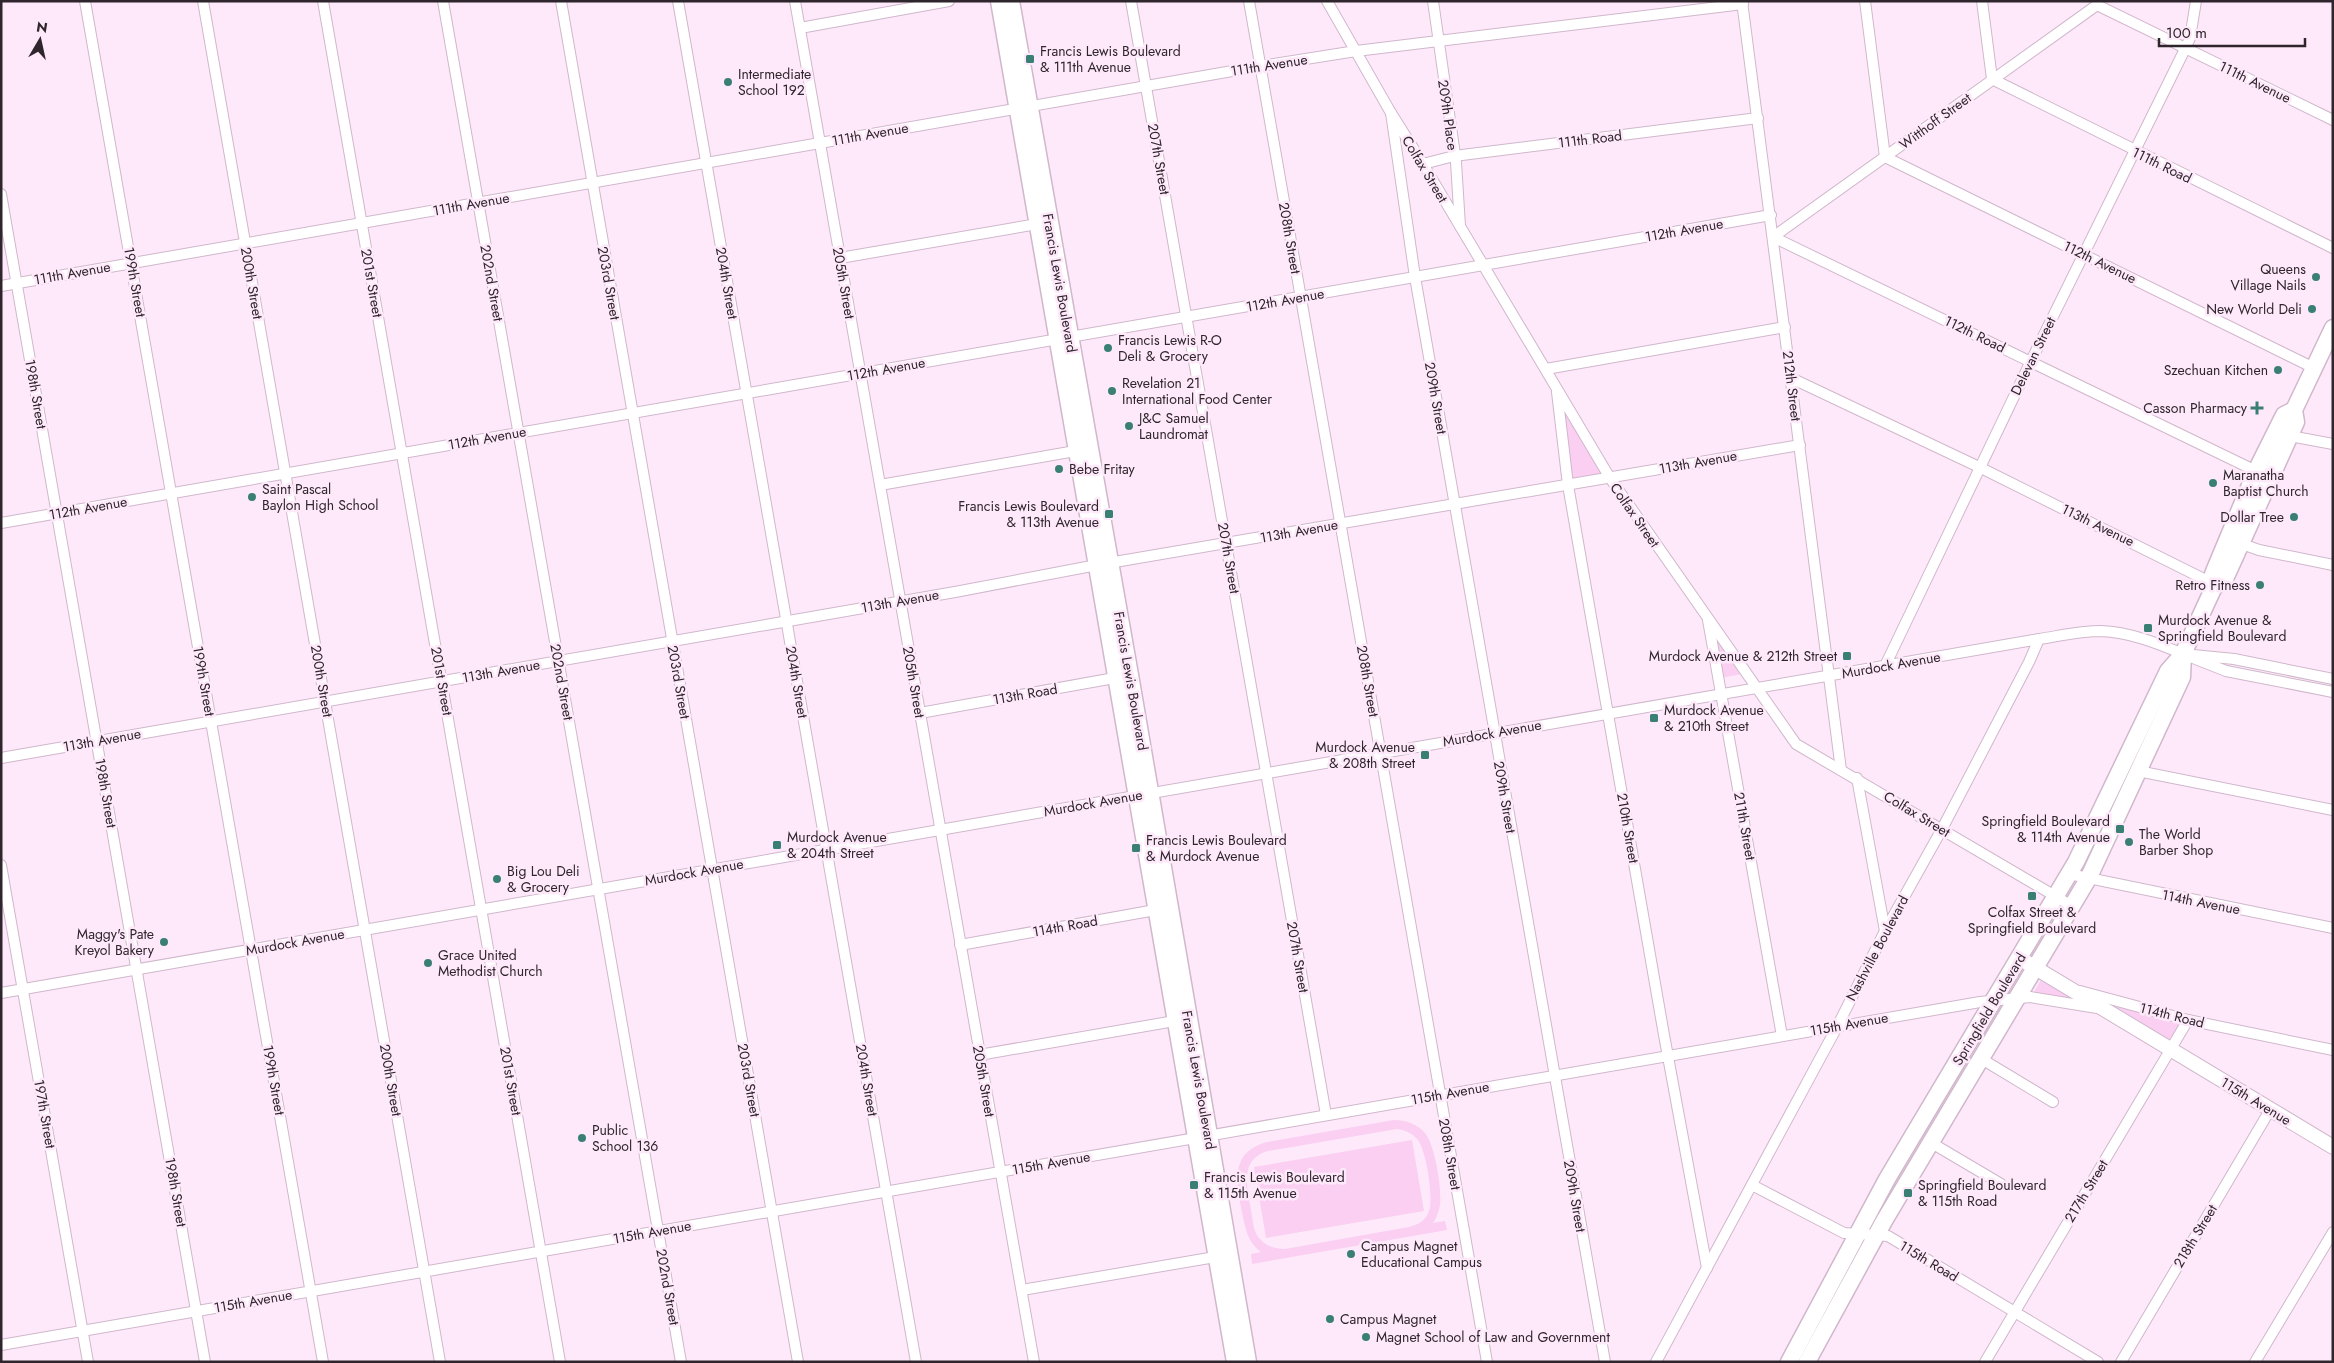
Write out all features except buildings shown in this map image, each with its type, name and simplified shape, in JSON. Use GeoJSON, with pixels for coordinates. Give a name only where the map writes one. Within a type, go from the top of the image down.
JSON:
{"type":"FeatureCollection","features":[{"type":"Feature","properties":{"kind":"main road","name":"Francis Lewis Boulevard"},"geometry":{"type":"LineString","coordinates":[[999,1],[1023,107],[1044,223],[1223,1255],[1248,1362]]}},
{"type":"Feature","properties":{"kind":"main road","name":"Francis Lewis Boulevard"},"geometry":{"type":"LineString","coordinates":[[1011,1],[1023,107]]}},
{"type":"Feature","properties":{"kind":"main road","name":"Springfield Boulevard"},"geometry":{"type":"LineString","coordinates":[[1789,1362],[1856,1236],[2069,874],[2103,808],[2168,670],[2183,654],[2216,585],[2224,581],[2296,422],[2294,410],[2333,328]]}},
{"type":"Feature","properties":{"kind":"main road","name":"Springfield Boulevard"},"geometry":{"type":"LineString","coordinates":[[2216,585],[2213,574],[2256,471],[2284,415],[2294,410]]}},
{"type":"Feature","properties":{"kind":"main road","name":"Springfield Boulevard"},"geometry":{"type":"LineString","coordinates":[[1807,1362],[1930,1142],[2088,879],[2182,677],[2183,654]]}},
{"type":"Feature","properties":{"kind":"main road","name":"114th Road"},"geometry":{"type":"LineString","coordinates":[[2019,958],[2067,987]]}},
{"type":"Feature","properties":{"kind":"main road","name":"115th Avenue"},"geometry":{"type":"LineString","coordinates":[[2067,987],[2333,1147]]}},
{"type":"Feature","properties":{"kind":"main road","name":"Francis Lewis Boulevard"},"geometry":{"type":"LineString","coordinates":[[1223,1255],[1235,1362]]}},
{"type":"Feature","properties":{"kind":"street","name":"199th Street"},"geometry":{"type":"LineString","coordinates":[[85,1],[323,1362]]}},
{"type":"Feature","properties":{"kind":"street","name":"200th Street"},"geometry":{"type":"LineString","coordinates":[[203,1],[440,1362]]}},
{"type":"Feature","properties":{"kind":"street","name":"201st Street"},"geometry":{"type":"LineString","coordinates":[[323,1],[560,1362]]}},
{"type":"Feature","properties":{"kind":"street","name":"202nd Street"},"geometry":{"type":"LineString","coordinates":[[443,1],[681,1362]]}},
{"type":"Feature","properties":{"kind":"street","name":"203rd Street"},"geometry":{"type":"LineString","coordinates":[[561,1],[798,1362]]}},
{"type":"Feature","properties":{"kind":"street","name":"204th Street"},"geometry":{"type":"LineString","coordinates":[[678,1],[916,1362]]}},
{"type":"Feature","properties":{"kind":"street","name":"205th Street"},"geometry":{"type":"LineString","coordinates":[[795,1],[1034,1362]]}},
{"type":"Feature","properties":{"kind":"street"},"geometry":{"type":"LineString","coordinates":[[800,28],[949,1]]}},
{"type":"Feature","properties":{"kind":"street","name":"207th Street"},"geometry":{"type":"LineString","coordinates":[[1131,1],[1326,1115]]}},
{"type":"Feature","properties":{"kind":"street","name":"208th Street"},"geometry":{"type":"LineString","coordinates":[[1249,1],[1486,1362]]}},
{"type":"Feature","properties":{"kind":"street","name":"Colfax Street"},"geometry":{"type":"LineString","coordinates":[[1327,1],[1391,113],[1610,478],[1796,744],[1857,778],[2072,906]]}},
{"type":"Feature","properties":{"kind":"street","name":"209th Place"},"geometry":{"type":"LineString","coordinates":[[1433,1],[1456,162],[1460,228]]}},
{"type":"Feature","properties":{"kind":"street"},"geometry":{"type":"LineString","coordinates":[[1865,1],[1885,157]]}},
{"type":"Feature","properties":{"kind":"street"},"geometry":{"type":"LineString","coordinates":[[1982,1],[1992,79]]}},
{"type":"Feature","properties":{"kind":"street","name":"Delevan Street"},"geometry":{"type":"LineString","coordinates":[[1885,666],[2031,361],[2186,48],[2190,38],[2196,1]]}},
{"type":"Feature","properties":{"kind":"street","name":"111th Avenue"},"geometry":{"type":"LineString","coordinates":[[1,286],[1260,66],[1742,3]]}},
{"type":"Feature","properties":{"kind":"street","name":"212th Street"},"geometry":{"type":"LineString","coordinates":[[1742,3],[1771,215],[1841,770]]}},
{"type":"Feature","properties":{"kind":"street","name":"111th Avenue"},"geometry":{"type":"LineString","coordinates":[[2096,3],[2333,120]]}},
{"type":"Feature","properties":{"kind":"street","name":"Witthoff Street"},"geometry":{"type":"LineString","coordinates":[[1773,237],[2096,3]]}},
{"type":"Feature","properties":{"kind":"street","name":"111th Road"},"geometry":{"type":"LineString","coordinates":[[1992,79],[2333,248]]}},
{"type":"Feature","properties":{"kind":"street","name":"209th Street"},"geometry":{"type":"LineString","coordinates":[[1391,113],[1415,277],[1454,505],[1605,1362]]}},
{"type":"Feature","properties":{"kind":"street","name":"111th Road"},"geometry":{"type":"LineString","coordinates":[[1423,164],[1454,156],[1758,118]]}},
{"type":"Feature","properties":{"kind":"street","name":"112th Avenue"},"geometry":{"type":"LineString","coordinates":[[1885,157],[2314,368]]}},
{"type":"Feature","properties":{"kind":"street","name":"198th Street"},"geometry":{"type":"LineString","coordinates":[[1,194],[205,1362]]}},
{"type":"Feature","properties":{"kind":"street","name":"112th Avenue"},"geometry":{"type":"LineString","coordinates":[[1,523],[1771,215]]}},
{"type":"Feature","properties":{"kind":"street"},"geometry":{"type":"LineString","coordinates":[[840,258],[1044,223]]}},
{"type":"Feature","properties":{"kind":"street","name":"112th Road"},"geometry":{"type":"LineString","coordinates":[[1773,237],[2256,471]]}},
{"type":"Feature","properties":{"kind":"street"},"geometry":{"type":"LineString","coordinates":[[1546,369],[1785,327]]}},
{"type":"Feature","properties":{"kind":"street","name":"113th Avenue"},"geometry":{"type":"LineString","coordinates":[[1791,378],[1980,467],[2216,585]]}},
{"type":"Feature","properties":{"kind":"street","name":"210th Street"},"geometry":{"type":"LineString","coordinates":[[1556,388],[1568,485],[1707,1268]]}},
{"type":"Feature","properties":{"kind":"street"},"geometry":{"type":"LineString","coordinates":[[2290,436],[2333,444]]}},
{"type":"Feature","properties":{"kind":"street","name":"113th Avenue"},"geometry":{"type":"LineString","coordinates":[[1,758],[1800,444]]}},
{"type":"Feature","properties":{"kind":"street"},"geometry":{"type":"LineString","coordinates":[[880,485],[1083,449]]}},
{"type":"Feature","properties":{"kind":"street"},"geometry":{"type":"LineString","coordinates":[[2242,544],[2259,550],[2333,565]]}},
{"type":"Feature","properties":{"kind":"street","name":"211th Street"},"geometry":{"type":"LineString","coordinates":[[1707,616],[1782,1036]]}},
{"type":"Feature","properties":{"kind":"street","name":"Murdock Avenue"},"geometry":{"type":"LineString","coordinates":[[1,993],[1608,713],[1757,689],[2038,639],[2092,632],[2112,632],[2148,640],[2226,671],[2333,692]]}},
{"type":"Feature","properties":{"kind":"street","name":"Nashville Boulevard"},"geometry":{"type":"LineString","coordinates":[[1656,1362],[1837,1027],[1886,930],[1942,829],[2029,662],[2038,639]]}},
{"type":"Feature","properties":{"kind":"street","name":"Murdock Avenue"},"geometry":{"type":"LineString","coordinates":[[2183,654],[2234,659],[2333,679]]}},
{"type":"Feature","properties":{"kind":"street","name":"113th Road"},"geometry":{"type":"LineString","coordinates":[[920,713],[1123,676]]}},
{"type":"Feature","properties":{"kind":"street"},"geometry":{"type":"LineString","coordinates":[[2138,771],[2333,810]]}},
{"type":"Feature","properties":{"kind":"street"},"geometry":{"type":"LineString","coordinates":[[1857,778],[1886,930]]}},
{"type":"Feature","properties":{"kind":"street","name":"197th Street"},"geometry":{"type":"LineString","coordinates":[[1,865],[88,1362]]}},
{"type":"Feature","properties":{"kind":"street","name":"114th Avenue"},"geometry":{"type":"LineString","coordinates":[[2069,874],[2333,928]]}},
{"type":"Feature","properties":{"kind":"street","name":"114th Road"},"geometry":{"type":"LineString","coordinates":[[960,946],[1163,909]]}},
{"type":"Feature","properties":{"kind":"street","name":"114th Road"},"geometry":{"type":"LineString","coordinates":[[2067,987],[2188,1020],[2333,1050]]}},
{"type":"Feature","properties":{"kind":"street","name":"115th Avenue"},"geometry":{"type":"LineString","coordinates":[[1,1346],[1554,1075],[1994,1001],[2030,997],[2102,1008]]}},
{"type":"Feature","properties":{"kind":"street"},"geometry":{"type":"LineString","coordinates":[[979,1055],[1182,1020]]}},
{"type":"Feature","properties":{"kind":"street","name":"217th Street"},"geometry":{"type":"LineString","coordinates":[[1985,1362],[2188,1020]]}},
{"type":"Feature","properties":{"kind":"street"},"geometry":{"type":"LineString","coordinates":[[1980,1058],[2052,1102]]}},
{"type":"Feature","properties":{"kind":"street","name":"218th Street"},"geometry":{"type":"LineString","coordinates":[[2121,1362],[2270,1110]]}},
{"type":"Feature","properties":{"kind":"street"},"geometry":{"type":"LineString","coordinates":[[1930,1142],[2001,1184]]}},
{"type":"Feature","properties":{"kind":"street","name":"115th Road"},"geometry":{"type":"LineString","coordinates":[[1752,1186],[1844,1233],[1856,1236],[1888,1236],[2098,1362]]}},
{"type":"Feature","properties":{"kind":"street"},"geometry":{"type":"LineString","coordinates":[[2255,1362],[2333,1232]]}},
{"type":"Feature","properties":{"kind":"street"},"geometry":{"type":"LineString","coordinates":[[1022,1290],[1223,1255]]}},
{"type":"Feature","properties":{"kind":"shaded area"},"geometry":{"type":"Polygon","coordinates":[[[1562,408],[1606,477],[1571,483],[1562,408]]]}},
{"type":"Feature","properties":{"kind":"shaded area"},"geometry":{"type":"Polygon","coordinates":[[[1716,639],[1742,674],[1721,678],[1716,639]]]}},
{"type":"Feature","properties":{"kind":"shaded area"},"geometry":{"type":"Polygon","coordinates":[[[2042,978],[2078,1000],[2033,994],[2042,978]]]}},
{"type":"Feature","properties":{"kind":"shaded area"},"geometry":{"type":"Polygon","coordinates":[[[2094,998],[2183,1023],[2170,1045],[2094,998]]]}},
{"type":"Feature","properties":{"kind":"shaded area"},"geometry":{"type":"Polygon","coordinates":[[[1394,1120],[1415,1125],[1429,1139],[1437,1168],[1440,1205],[1433,1223],[1445,1221],[1447,1230],[1252,1264],[1251,1254],[1261,1252],[1252,1243],[1245,1226],[1238,1187],[1239,1168],[1247,1152],[1267,1142],[1394,1120]],[[1397,1129],[1268,1151],[1259,1155],[1253,1160],[1247,1175],[1248,1193],[1254,1226],[1258,1236],[1269,1246],[1285,1249],[1409,1227],[1421,1222],[1428,1214],[1430,1205],[1430,1185],[1426,1163],[1417,1139],[1411,1133],[1397,1129]]]}},
{"type":"Feature","properties":{"kind":"shaded area"},"geometry":{"type":"Polygon","coordinates":[[[1412,1140],[1424,1211],[1266,1238],[1254,1167],[1412,1140]]]}},
{"type":"Feature","properties":{"kind":"place","name":"Francis Lewis Boulevard & 111th Avenue"},"geometry":{"type":"Point","coordinates":[1030,59]}},
{"type":"Feature","properties":{"kind":"place","name":"Intermediate School 192"},"geometry":{"type":"Point","coordinates":[728,82]}},
{"type":"Feature","properties":{"kind":"place","name":"Queens Village Nails"},"geometry":{"type":"Point","coordinates":[2316,277]}},
{"type":"Feature","properties":{"kind":"place","name":"New World Deli"},"geometry":{"type":"Point","coordinates":[2312,309]}},
{"type":"Feature","properties":{"kind":"place","name":"Francis Lewis R-O Deli & Grocery"},"geometry":{"type":"Point","coordinates":[1108,348]}},
{"type":"Feature","properties":{"kind":"place","name":"Szechuan Kitchen"},"geometry":{"type":"Point","coordinates":[2278,370]}},
{"type":"Feature","properties":{"kind":"place","name":"Revelation 21 International Food Center"},"geometry":{"type":"Point","coordinates":[1112,391]}},
{"type":"Feature","properties":{"kind":"place","name":"Casson Pharmacy"},"geometry":{"type":"Point","coordinates":[2257,408]}},
{"type":"Feature","properties":{"kind":"place","name":"J&C Samuel Laundromat"},"geometry":{"type":"Point","coordinates":[1129,426]}},
{"type":"Feature","properties":{"kind":"place","name":"Bebe Fritay"},"geometry":{"type":"Point","coordinates":[1059,469]}},
{"type":"Feature","properties":{"kind":"place","name":"Maranatha Baptist Church"},"geometry":{"type":"Point","coordinates":[2213,483]}},
{"type":"Feature","properties":{"kind":"place","name":"Saint Pascal Baylon High School"},"geometry":{"type":"Point","coordinates":[252,497]}},
{"type":"Feature","properties":{"kind":"place","name":"Francis Lewis Boulevard & 113th Avenue"},"geometry":{"type":"Point","coordinates":[1109,514]}},
{"type":"Feature","properties":{"kind":"place","name":"Dollar Tree"},"geometry":{"type":"Point","coordinates":[2294,517]}},
{"type":"Feature","properties":{"kind":"place","name":"Retro Fitness"},"geometry":{"type":"Point","coordinates":[2260,585]}},
{"type":"Feature","properties":{"kind":"place","name":"Murdock Avenue & Springfield Boulevard"},"geometry":{"type":"Point","coordinates":[2148,628]}},
{"type":"Feature","properties":{"kind":"place","name":"Murdock Avenue & 212th Street"},"geometry":{"type":"Point","coordinates":[1847,656]}},
{"type":"Feature","properties":{"kind":"place","name":"Murdock Avenue & 210th Street"},"geometry":{"type":"Point","coordinates":[1654,718]}},
{"type":"Feature","properties":{"kind":"place","name":"Murdock Avenue & 208th Street"},"geometry":{"type":"Point","coordinates":[1425,755]}},
{"type":"Feature","properties":{"kind":"place","name":"Springfield Boulevard & 114th Avenue"},"geometry":{"type":"Point","coordinates":[2120,829]}},
{"type":"Feature","properties":{"kind":"place","name":"The World Barber Shop"},"geometry":{"type":"Point","coordinates":[2129,842]}},
{"type":"Feature","properties":{"kind":"place","name":"Murdock Avenue & 204th Street"},"geometry":{"type":"Point","coordinates":[777,845]}},
{"type":"Feature","properties":{"kind":"place","name":"Francis Lewis Boulevard & Murdock Avenue"},"geometry":{"type":"Point","coordinates":[1136,848]}},
{"type":"Feature","properties":{"kind":"place","name":"Big Lou Deli & Grocery"},"geometry":{"type":"Point","coordinates":[497,879]}},
{"type":"Feature","properties":{"kind":"place","name":"Colfax Street & Springfield Boulevard"},"geometry":{"type":"Point","coordinates":[2032,896]}},
{"type":"Feature","properties":{"kind":"place","name":"Maggy's Pate Kreyol Bakery"},"geometry":{"type":"Point","coordinates":[164,942]}},
{"type":"Feature","properties":{"kind":"place","name":"Grace United Methodist Church"},"geometry":{"type":"Point","coordinates":[428,963]}},
{"type":"Feature","properties":{"kind":"place","name":"Public School 136"},"geometry":{"type":"Point","coordinates":[582,1138]}},
{"type":"Feature","properties":{"kind":"place","name":"Francis Lewis Boulevard & 115th Avenue"},"geometry":{"type":"Point","coordinates":[1194,1185]}},
{"type":"Feature","properties":{"kind":"place","name":"Springfield Boulevard & 115th Road"},"geometry":{"type":"Point","coordinates":[1908,1193]}},
{"type":"Feature","properties":{"kind":"place","name":"Campus Magnet Educational Campus"},"geometry":{"type":"Point","coordinates":[1351,1254]}},
{"type":"Feature","properties":{"kind":"place","name":"Campus Magnet"},"geometry":{"type":"Point","coordinates":[1330,1319]}},
{"type":"Feature","properties":{"kind":"place","name":"Magnet School of Law and Government"},"geometry":{"type":"Point","coordinates":[1366,1337]}}]}
